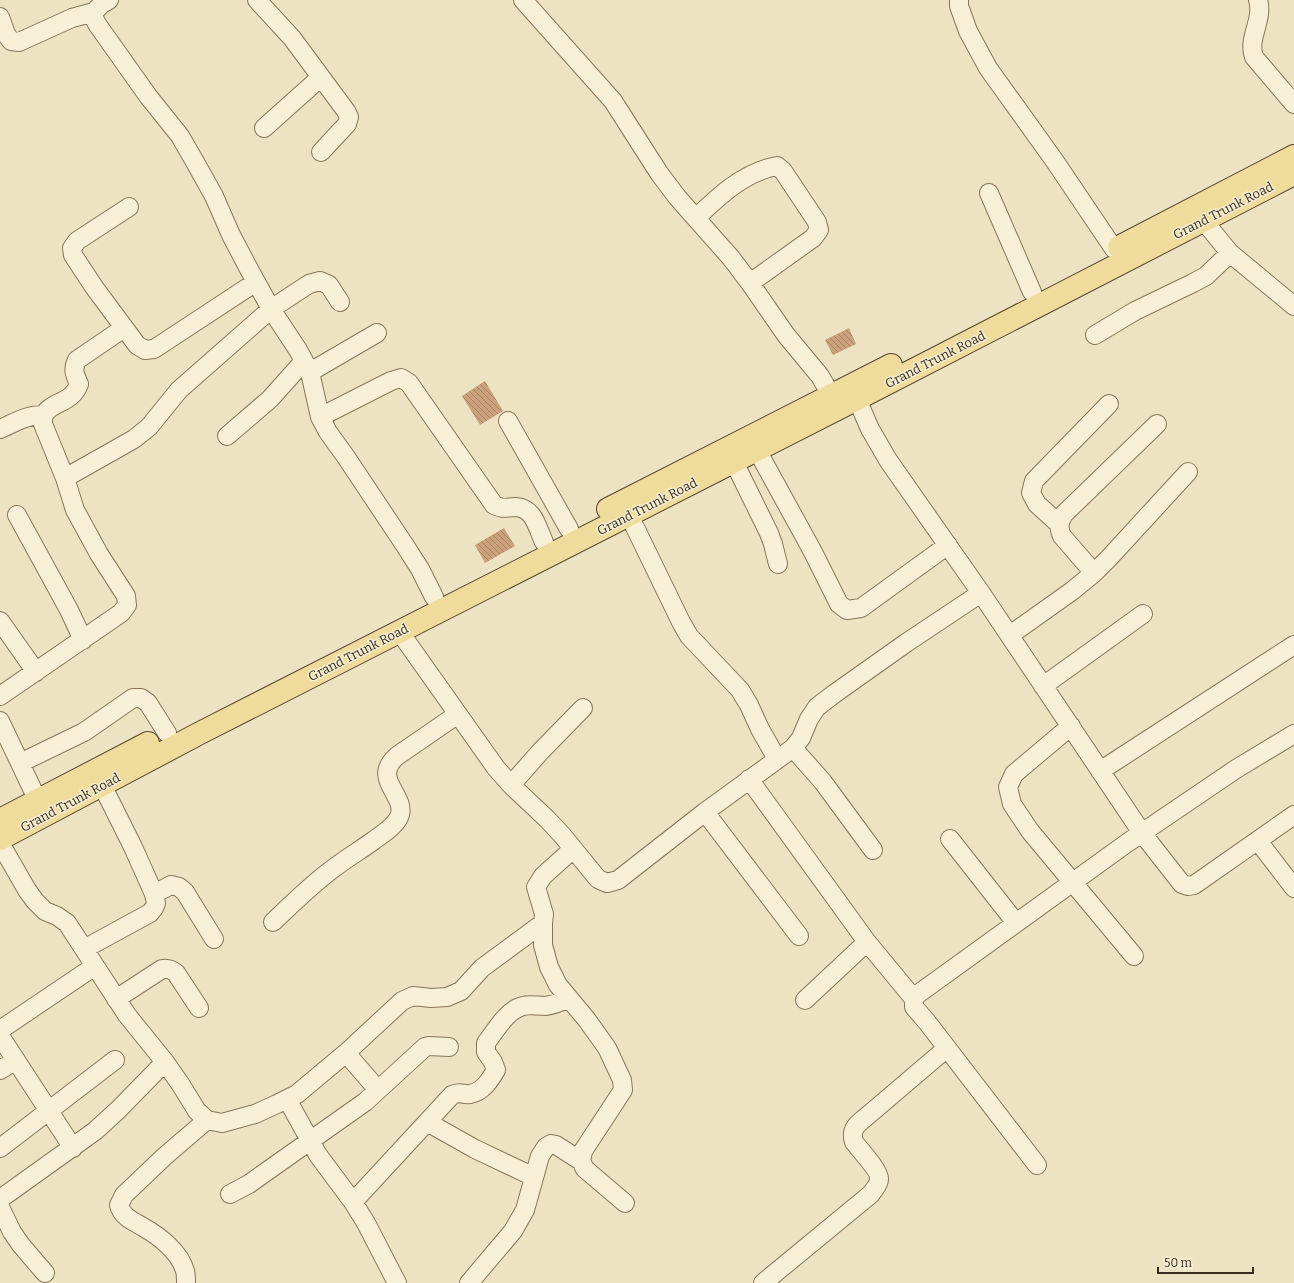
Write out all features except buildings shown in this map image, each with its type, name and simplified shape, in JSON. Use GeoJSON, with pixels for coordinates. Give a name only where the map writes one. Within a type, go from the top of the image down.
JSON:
{"type":"FeatureCollection","features":[{"type":"Feature","properties":{"kind":"main road","name":"Grand Trunk Road"},"geometry":{"type":"LineString","coordinates":[[0,820],[167,733],[1032,292],[1294,156]]}},
{"type":"Feature","properties":{"kind":"main road","name":"Grand Trunk Road"},"geometry":{"type":"LineString","coordinates":[[0,839],[200,733],[734,462],[1294,174]]}},
{"type":"Feature","properties":{"kind":"street"},"geometry":{"type":"LineString","coordinates":[[0,17],[6,34],[6,44],[19,42],[72,18],[94,12],[102,4],[109,0]]}},
{"type":"Feature","properties":{"kind":"street"},"geometry":{"type":"LineString","coordinates":[[257,0],[292,38],[349,117],[347,124],[321,152]]}},
{"type":"Feature","properties":{"kind":"street"},"geometry":{"type":"LineString","coordinates":[[523,0],[583,66],[612,101],[659,174],[677,197],[731,258],[786,335],[820,376],[831,395]]}},
{"type":"Feature","properties":{"kind":"street"},"geometry":{"type":"LineString","coordinates":[[959,0],[959,6],[968,31],[988,68],[1054,160],[1114,249]]}},
{"type":"Feature","properties":{"kind":"street"},"geometry":{"type":"LineString","coordinates":[[1258,0],[1260,4],[1260,16],[1252,41],[1254,57],[1294,104]]}},
{"type":"Feature","properties":{"kind":"street"},"geometry":{"type":"LineString","coordinates":[[94,12],[94,18],[97,24],[148,96],[184,143],[214,196],[231,235],[256,282],[307,367],[320,417],[328,432],[404,544],[420,569],[434,597]]}},
{"type":"Feature","properties":{"kind":"street"},"geometry":{"type":"LineString","coordinates":[[264,128],[321,77]]}},
{"type":"Feature","properties":{"kind":"street"},"geometry":{"type":"LineString","coordinates":[[696,218],[721,194],[741,180],[767,168],[776,166],[783,171],[817,222],[819,230],[813,238],[750,283]]}},
{"type":"Feature","properties":{"kind":"street"},"geometry":{"type":"LineString","coordinates":[[989,193],[1032,292]]}},
{"type":"Feature","properties":{"kind":"street"},"geometry":{"type":"LineString","coordinates":[[129,207],[76,241],[72,248],[73,255],[124,328],[137,345],[145,350],[154,348],[256,282]]}},
{"type":"Feature","properties":{"kind":"street"},"geometry":{"type":"LineString","coordinates":[[1203,220],[1230,253],[1294,306]]}},
{"type":"Feature","properties":{"kind":"street"},"geometry":{"type":"LineString","coordinates":[[1095,335],[1145,305],[1193,284],[1215,269],[1230,253]]}},
{"type":"Feature","properties":{"kind":"street"},"geometry":{"type":"LineString","coordinates":[[65,478],[134,439],[149,427],[179,390],[271,309],[309,284],[320,281],[329,285],[340,302]]}},
{"type":"Feature","properties":{"kind":"street"},"geometry":{"type":"LineString","coordinates":[[0,696],[122,613],[127,605],[126,596],[99,554],[75,510],[65,478],[43,424],[44,415],[49,409],[70,397],[76,391],[79,384],[74,366],[77,360],[124,328]]}},
{"type":"Feature","properties":{"kind":"street"},"geometry":{"type":"LineString","coordinates":[[227,436],[307,367],[377,333]]}},
{"type":"Feature","properties":{"kind":"street"},"geometry":{"type":"LineString","coordinates":[[320,417],[391,381],[401,378],[410,383],[494,505],[503,509],[514,507],[523,508],[532,514],[544,542]]}},
{"type":"Feature","properties":{"kind":"street"},"geometry":{"type":"LineString","coordinates":[[857,399],[870,429],[888,460],[1010,635],[1142,833],[1182,884],[1188,886],[1194,885],[1294,815]]}},
{"type":"Feature","properties":{"kind":"street"},"geometry":{"type":"LineString","coordinates":[[1059,524],[1037,504],[1031,493],[1034,481],[1109,404]]}},
{"type":"Feature","properties":{"kind":"street"},"geometry":{"type":"LineString","coordinates":[[0,429],[36,414],[44,415]]}},
{"type":"Feature","properties":{"kind":"street"},"geometry":{"type":"LineString","coordinates":[[508,421],[569,529]]}},
{"type":"Feature","properties":{"kind":"street"},"geometry":{"type":"LineString","coordinates":[[1094,572],[1062,536],[1059,530],[1059,524],[1064,514],[1157,424]]}},
{"type":"Feature","properties":{"kind":"street"},"geometry":{"type":"LineString","coordinates":[[757,450],[813,552],[839,604],[847,610],[861,608],[948,545]]}},
{"type":"Feature","properties":{"kind":"street"},"geometry":{"type":"LineString","coordinates":[[734,462],[769,533],[778,564]]}},
{"type":"Feature","properties":{"kind":"street"},"geometry":{"type":"LineString","coordinates":[[1010,635],[1072,591],[1094,572],[1109,558],[1188,472]]}},
{"type":"Feature","properties":{"kind":"street"},"geometry":{"type":"LineString","coordinates":[[17,515],[69,610],[83,640]]}},
{"type":"Feature","properties":{"kind":"street"},"geometry":{"type":"LineString","coordinates":[[629,515],[689,636],[740,690],[777,759]]}},
{"type":"Feature","properties":{"kind":"street"},"geometry":{"type":"LineString","coordinates":[[399,631],[496,768],[511,785],[547,819],[598,879],[607,883],[618,880],[705,812],[793,748],[801,738],[809,719],[817,707],[906,643],[981,593]]}},
{"type":"Feature","properties":{"kind":"street"},"geometry":{"type":"LineString","coordinates":[[1043,686],[1143,614]]}},
{"type":"Feature","properties":{"kind":"street"},"geometry":{"type":"LineString","coordinates":[[2,627],[36,672]]}},
{"type":"Feature","properties":{"kind":"street"},"geometry":{"type":"LineString","coordinates":[[1100,770],[1294,645]]}},
{"type":"Feature","properties":{"kind":"street"},"geometry":{"type":"LineString","coordinates":[[20,763],[84,732],[133,698],[141,698],[148,703],[167,733]]}},
{"type":"Feature","properties":{"kind":"street"},"geometry":{"type":"LineString","coordinates":[[511,785],[540,752],[583,708]]}},
{"type":"Feature","properties":{"kind":"street"},"geometry":{"type":"LineString","coordinates":[[273,922],[330,871],[391,828],[399,818],[401,807],[386,772],[389,765],[397,756],[458,714]]}},
{"type":"Feature","properties":{"kind":"street"},"geometry":{"type":"LineString","coordinates":[[0,720],[38,801]]}},
{"type":"Feature","properties":{"kind":"street"},"geometry":{"type":"LineString","coordinates":[[1071,726],[1014,774],[1008,787],[1012,804],[1030,830],[1072,883],[1134,956]]}},
{"type":"Feature","properties":{"kind":"street"},"geometry":{"type":"LineString","coordinates":[[1037,1165],[914,1007],[914,999],[918,994],[1142,833],[1236,769],[1294,734]]}},
{"type":"Feature","properties":{"kind":"street"},"geometry":{"type":"LineString","coordinates":[[793,748],[823,782],[873,850]]}},
{"type":"Feature","properties":{"kind":"street"},"geometry":{"type":"LineString","coordinates":[[749,779],[808,858],[867,942],[914,999]]}},
{"type":"Feature","properties":{"kind":"street"},"geometry":{"type":"LineString","coordinates":[[84,949],[150,912],[156,904],[154,894],[102,785]]}},
{"type":"Feature","properties":{"kind":"street"},"geometry":{"type":"LineString","coordinates":[[705,812],[799,936]]}},
{"type":"Feature","properties":{"kind":"street"},"geometry":{"type":"LineString","coordinates":[[950,839],[1016,923]]}},
{"type":"Feature","properties":{"kind":"street"},"geometry":{"type":"LineString","coordinates":[[1258,841],[1294,888]]}},
{"type":"Feature","properties":{"kind":"street"},"geometry":{"type":"LineString","coordinates":[[0,843],[35,901],[45,911],[57,916],[67,923],[127,1015],[165,1062],[197,1111],[207,1120],[222,1123],[255,1114],[297,1094],[346,1054],[402,1001],[413,996],[431,998],[447,997],[461,991],[482,968],[543,923]]}},
{"type":"Feature","properties":{"kind":"street"},"geometry":{"type":"LineString","coordinates":[[573,849],[543,876],[536,887],[544,914],[543,945],[549,967],[558,985],[587,1020],[607,1048],[622,1080],[623,1090],[583,1150],[581,1161]]}},
{"type":"Feature","properties":{"kind":"street"},"geometry":{"type":"LineString","coordinates":[[154,894],[171,885],[179,886],[185,892],[214,939]]}},
{"type":"Feature","properties":{"kind":"street"},"geometry":{"type":"LineString","coordinates":[[805,1000],[867,942]]}},
{"type":"Feature","properties":{"kind":"street"},"geometry":{"type":"LineString","coordinates":[[0,1030],[96,966]]}},
{"type":"Feature","properties":{"kind":"street"},"geometry":{"type":"LineString","coordinates":[[116,999],[162,969],[165,969],[176,973],[199,1008]]}},
{"type":"Feature","properties":{"kind":"street"},"geometry":{"type":"LineString","coordinates":[[353,1202],[452,1095],[459,1092],[469,1094],[478,1092],[490,1081],[496,1070],[493,1062],[486,1052],[486,1043],[504,1019],[513,1011],[524,1006],[547,1006],[569,998]]}},
{"type":"Feature","properties":{"kind":"street"},"geometry":{"type":"LineString","coordinates":[[0,1036],[74,1148]]}},
{"type":"Feature","properties":{"kind":"street"},"geometry":{"type":"LineString","coordinates":[[230,1194],[254,1181],[365,1102],[425,1047],[449,1047]]}},
{"type":"Feature","properties":{"kind":"street"},"geometry":{"type":"LineString","coordinates":[[763,1283],[871,1194],[878,1185],[880,1178],[854,1142],[852,1136],[853,1131],[857,1125],[947,1048]]}},
{"type":"Feature","properties":{"kind":"street"},"geometry":{"type":"LineString","coordinates":[[346,1054],[378,1090]]}},
{"type":"Feature","properties":{"kind":"street"},"geometry":{"type":"LineString","coordinates":[[0,1070],[16,1060]]}},
{"type":"Feature","properties":{"kind":"street"},"geometry":{"type":"LineString","coordinates":[[0,1148],[115,1060]]}},
{"type":"Feature","properties":{"kind":"street"},"geometry":{"type":"LineString","coordinates":[[0,1199],[74,1148],[95,1131],[165,1062]]}},
{"type":"Feature","properties":{"kind":"street"},"geometry":{"type":"LineString","coordinates":[[287,1099],[309,1141],[334,1178],[353,1202],[366,1223],[397,1283]]}},
{"type":"Feature","properties":{"kind":"street"},"geometry":{"type":"LineString","coordinates":[[186,1283],[185,1271],[178,1257],[151,1232],[124,1215],[118,1205],[124,1195],[165,1156],[207,1120]]}},
{"type":"Feature","properties":{"kind":"street"},"geometry":{"type":"LineString","coordinates":[[427,1122],[459,1141],[534,1177]]}},
{"type":"Feature","properties":{"kind":"street"},"geometry":{"type":"LineString","coordinates":[[469,1283],[513,1231],[525,1210],[540,1156],[546,1147],[551,1144],[556,1145],[581,1161],[585,1169],[625,1203]]}},
{"type":"Feature","properties":{"kind":"street"},"geometry":{"type":"LineString","coordinates":[[0,1207],[12,1232],[45,1273]]}}]}
